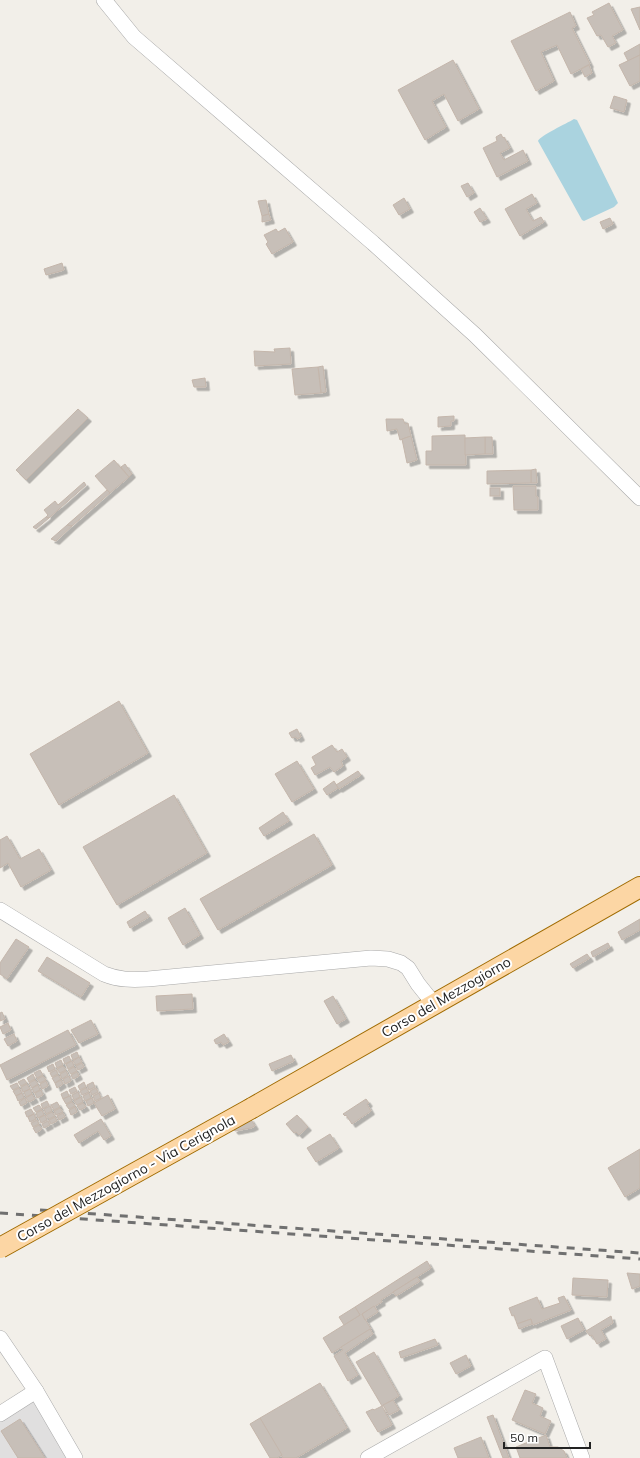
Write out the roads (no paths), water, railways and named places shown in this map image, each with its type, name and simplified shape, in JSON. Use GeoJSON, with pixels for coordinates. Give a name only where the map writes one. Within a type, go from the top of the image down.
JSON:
{"type":"FeatureCollection","features":[{"type":"Feature","properties":{"kind":"main road","name":"Corso del Mezzogiorno"},"geometry":{"type":"LineString","coordinates":[[252,1108],[640,887]]}},
{"type":"Feature","properties":{"kind":"main road","name":"Corso del Mezzogiorno - Via Cerignola"},"geometry":{"type":"LineString","coordinates":[[0,1248],[252,1108]]}},
{"type":"Feature","properties":{"kind":"street"},"geometry":{"type":"LineString","coordinates":[[104,0],[134,37],[367,238],[464,325],[640,498]]}},
{"type":"Feature","properties":{"kind":"street"},"geometry":{"type":"LineString","coordinates":[[0,910],[104,974],[116,978],[130,980],[148,979],[371,958],[388,959],[401,963],[408,968],[418,984],[434,1004]]}},
{"type":"Feature","properties":{"kind":"street"},"geometry":{"type":"LineString","coordinates":[[0,1338],[36,1391],[75,1458]]}},
{"type":"Feature","properties":{"kind":"street"},"geometry":{"type":"LineString","coordinates":[[368,1458],[545,1358],[582,1458]]}},
{"type":"Feature","properties":{"kind":"street"},"geometry":{"type":"LineString","coordinates":[[0,1414],[36,1391]]}},
{"type":"Feature","properties":{"kind":"water"},"geometry":{"type":"Polygon","coordinates":[[[574,119],[577,120],[618,203],[614,207],[584,221],[582,220],[538,141],[574,119]]]}},
{"type":"Feature","properties":{"kind":"railway"},"geometry":{"type":"LineString","coordinates":[[40,1210],[640,1253]]}},
{"type":"Feature","properties":{"kind":"railway"},"geometry":{"type":"LineString","coordinates":[[0,1213],[640,1259]]}}]}
